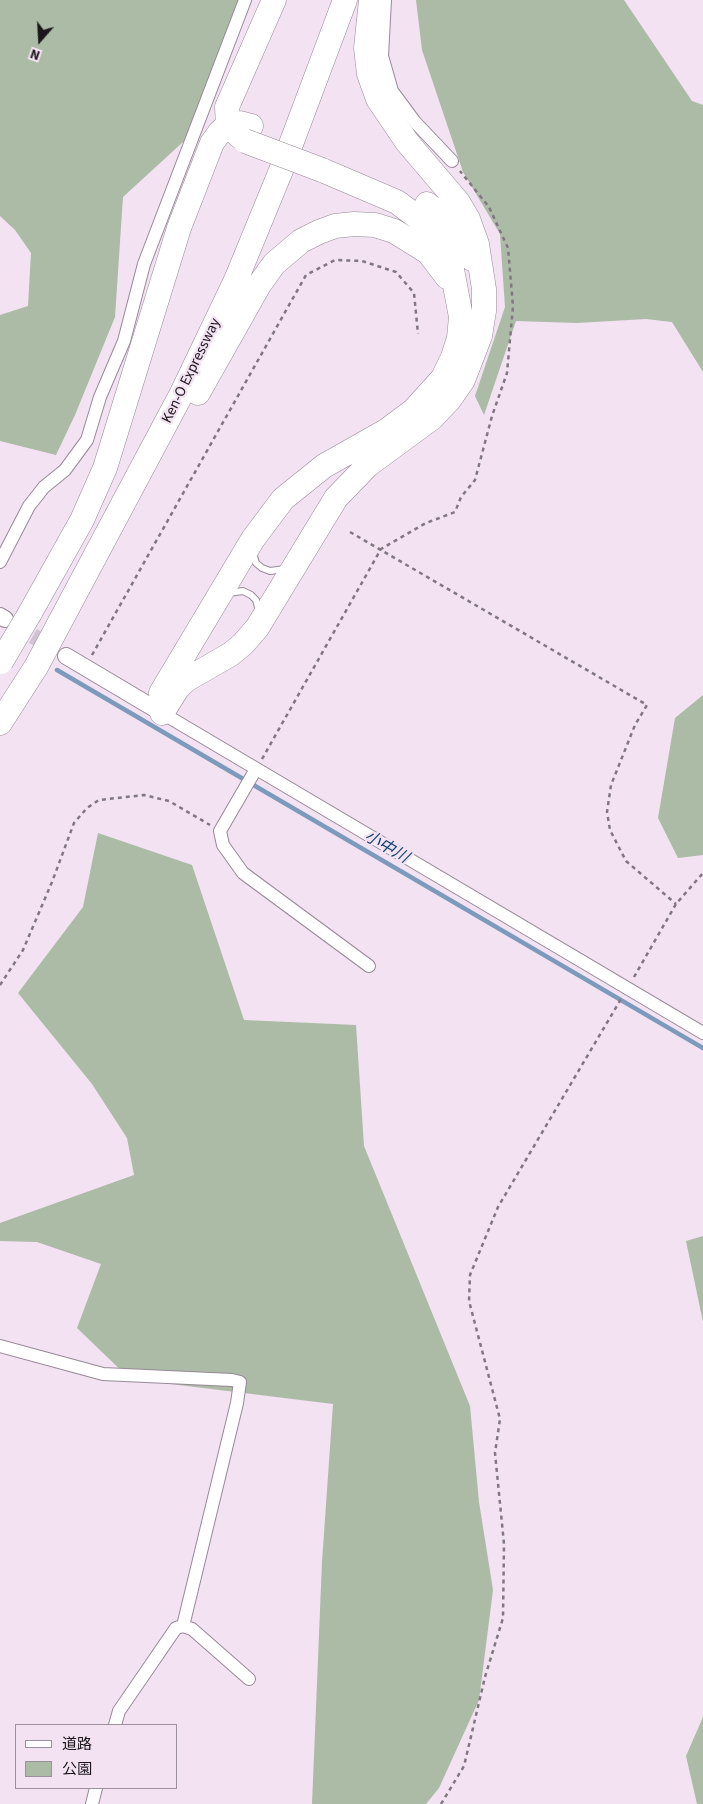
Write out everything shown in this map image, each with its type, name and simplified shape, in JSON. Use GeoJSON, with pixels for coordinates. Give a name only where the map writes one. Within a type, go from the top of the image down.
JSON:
{"type":"FeatureCollection","features":[{"type":"Feature","properties":{"kind":"highway"},"geometry":{"type":"LineString","coordinates":[[241,131],[227,107],[274,0]]}},
{"type":"Feature","properties":{"kind":"highway","name":"Ken-O Expressway"},"geometry":{"type":"LineString","coordinates":[[0,701],[27,660],[113,511],[178,379],[227,274],[274,165],[336,0]]}},
{"type":"Feature","properties":{"kind":"highway","name":"Ken-O Expressway"},"geometry":{"type":"LineString","coordinates":[[0,723],[36,667],[182,393],[236,280],[282,168],[345,0]]}},
{"type":"Feature","properties":{"kind":"highway"},"geometry":{"type":"LineString","coordinates":[[157,710],[186,680],[231,654],[257,628],[322,518],[353,479],[368,465],[432,418],[463,380],[480,336],[484,311],[484,288],[477,244],[468,219],[446,186],[392,123],[378,99],[369,74],[366,48],[371,0]]}},
{"type":"Feature","properties":{"kind":"highway"},"geometry":{"type":"LineString","coordinates":[[1,663],[82,520],[105,468],[179,228],[212,143],[220,132],[241,131],[325,163],[395,184],[430,206],[445,219],[467,248],[484,288]]}},
{"type":"Feature","properties":{"kind":"highway"},"geometry":{"type":"LineString","coordinates":[[157,710],[216,600],[253,539],[283,499],[324,466],[386,431],[414,410],[430,395],[443,378],[459,338],[461,317],[450,259],[441,242],[429,226],[397,202],[325,163]]}},
{"type":"Feature","properties":{"kind":"highway"},"geometry":{"type":"LineString","coordinates":[[36,667],[82,596],[259,285],[286,252],[301,241],[335,226],[354,224],[375,226],[394,232],[428,252],[440,265],[458,298]]}},
{"type":"Feature","properties":{"kind":"street"},"geometry":{"type":"LineString","coordinates":[[0,562],[29,506],[44,487],[65,470],[87,440],[100,397],[124,341],[144,264],[245,0]]}},
{"type":"Feature","properties":{"kind":"street"},"geometry":{"type":"LineString","coordinates":[[385,0],[382,56],[392,91],[415,122],[452,161]]}},
{"type":"Feature","properties":{"kind":"street"},"geometry":{"type":"LineString","coordinates":[[66,656],[157,710],[255,772],[628,987],[703,1033]]}},
{"type":"Feature","properties":{"kind":"street"},"geometry":{"type":"LineString","coordinates":[[255,772],[220,831],[223,846],[243,873],[369,966]]}},
{"type":"Feature","properties":{"kind":"street"},"geometry":{"type":"LineString","coordinates":[[0,1346],[103,1374],[232,1380],[240,1382],[237,1403],[183,1626]]}},
{"type":"Feature","properties":{"kind":"street"},"geometry":{"type":"LineString","coordinates":[[115,1724],[119,1711],[176,1628],[183,1626],[192,1629],[249,1679]]}},
{"type":"Feature","properties":{"kind":"street"},"geometry":{"type":"LineString","coordinates":[[92,1804],[96,1789]]}},
{"type":"Feature","properties":{"kind":"lane"},"geometry":{"type":"LineString","coordinates":[[253,539],[252,555],[262,568],[278,571],[296,561]]}},
{"type":"Feature","properties":{"kind":"lane"},"geometry":{"type":"LineString","coordinates":[[216,600],[234,591],[250,595],[256,600],[259,608],[257,628]]}},
{"type":"Feature","properties":{"kind":"path"},"geometry":{"type":"LineString","coordinates":[[85,667],[306,274],[334,260],[362,261],[396,272],[414,293],[418,334]]}},
{"type":"Feature","properties":{"kind":"path"},"geometry":{"type":"LineString","coordinates":[[350,532],[647,705],[635,725],[611,785],[607,812],[610,830],[626,861],[676,904]]}},
{"type":"Feature","properties":{"kind":"path"},"geometry":{"type":"LineString","coordinates":[[255,772],[381,549]]}},
{"type":"Feature","properties":{"kind":"path"},"geometry":{"type":"LineString","coordinates":[[0,985],[23,950],[52,882],[74,823],[87,808],[99,800],[144,795],[169,801],[220,831]]}},
{"type":"Feature","properties":{"kind":"path"},"geometry":{"type":"LineString","coordinates":[[441,1804],[464,1766],[485,1677],[503,1618],[504,1544],[495,1453],[500,1419],[469,1301],[470,1276],[498,1207],[676,904],[703,873]]}},
{"type":"Feature","properties":{"kind":"green space"},"geometry":{"type":"Polygon","coordinates":[[[0,0],[239,0],[195,131],[123,197],[115,317],[75,415],[56,455],[0,441],[0,315],[28,306],[31,253],[15,230],[0,216],[0,0]]]}},
{"type":"Feature","properties":{"kind":"green space"},"geometry":{"type":"Polygon","coordinates":[[[416,0],[624,0],[692,101],[703,105],[703,372],[672,322],[646,319],[577,323],[516,321],[484,415],[475,396],[505,307],[500,234],[463,172],[422,50],[416,0]]]}},
{"type":"Feature","properties":{"kind":"green space"},"geometry":{"type":"Polygon","coordinates":[[[703,695],[703,855],[678,858],[658,818],[675,718],[703,695]]]}},
{"type":"Feature","properties":{"kind":"green space"},"geometry":{"type":"Polygon","coordinates":[[[98,833],[192,865],[244,1020],[356,1025],[364,1146],[470,1406],[479,1502],[493,1590],[479,1700],[439,1788],[426,1804],[312,1804],[322,1562],[333,1404],[130,1379],[77,1328],[101,1264],[37,1242],[0,1241],[0,1223],[134,1175],[127,1138],[92,1084],[18,993],[83,907],[98,833]]]}},
{"type":"Feature","properties":{"kind":"green space"},"geometry":{"type":"Polygon","coordinates":[[[703,1236],[703,1322],[686,1241],[703,1236]]]}},
{"type":"Feature","properties":{"kind":"green space"},"geometry":{"type":"Polygon","coordinates":[[[703,1717],[703,1804],[697,1804],[686,1756],[703,1717]]]}},
{"type":"Feature","properties":{"kind":"waterway","name":"小中川"},"geometry":{"type":"LineString","coordinates":[[57,670],[703,1048]]}},
{"type":"Feature","properties":{"kind":"tunnel"},"geometry":{"type":"LineString","coordinates":[[12,624],[56,649]]}}]}
